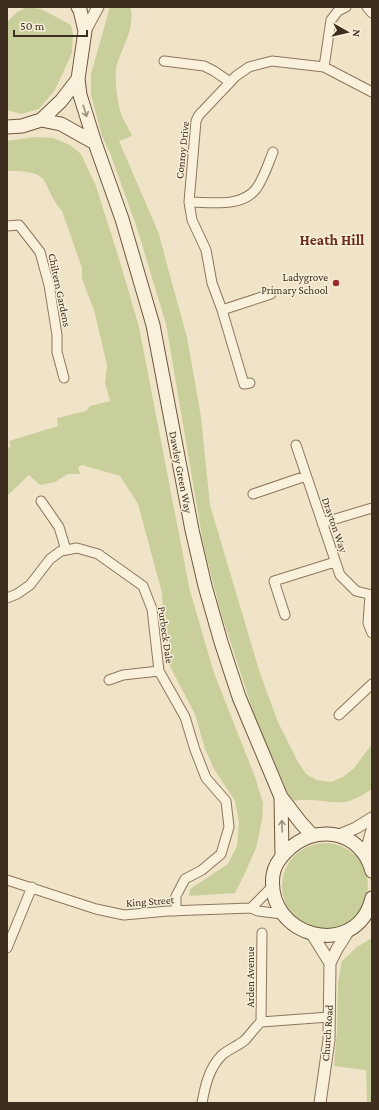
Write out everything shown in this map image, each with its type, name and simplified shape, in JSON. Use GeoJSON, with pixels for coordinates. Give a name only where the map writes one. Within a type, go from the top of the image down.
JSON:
{"type":"FeatureCollection","features":[{"type":"Feature","properties":{"kind":"main road"},"geometry":{"type":"LineString","coordinates":[[7,127],[22,126],[41,120],[62,101],[78,78],[85,31],[78,7]]}},
{"type":"Feature","properties":{"kind":"main road","name":"Dawley Green Way"},"geometry":{"type":"LineString","coordinates":[[78,78],[80,95],[122,219],[153,325],[190,522],[204,586],[221,642],[239,697],[281,797],[312,835]]}},
{"type":"Feature","properties":{"kind":"main road"},"geometry":{"type":"LineString","coordinates":[[41,120],[61,124],[95,143]]}},
{"type":"Feature","properties":{"kind":"main road","name":"Dawley Green Way"},"geometry":{"type":"LineString","coordinates":[[281,797],[282,855]]}},
{"type":"Feature","properties":{"kind":"main road"},"geometry":{"type":"LineString","coordinates":[[372,871],[365,855],[355,844],[339,835],[312,835],[294,845],[282,855],[274,871],[273,886],[276,902],[282,914],[298,928],[312,934],[329,936],[349,930],[369,913],[372,898]]}},
{"type":"Feature","properties":{"kind":"street"},"geometry":{"type":"LineString","coordinates":[[85,31],[98,7]]}},
{"type":"Feature","properties":{"kind":"street"},"geometry":{"type":"LineString","coordinates":[[324,67],[331,20],[343,7]]}},
{"type":"Feature","properties":{"kind":"street"},"geometry":{"type":"LineString","coordinates":[[367,7],[372,13]]}},
{"type":"Feature","properties":{"kind":"street"},"geometry":{"type":"LineString","coordinates":[[164,61],[204,66],[230,82]]}},
{"type":"Feature","properties":{"kind":"street","name":"Conroy Drive"},"geometry":{"type":"LineString","coordinates":[[250,383],[244,384],[222,310],[212,283],[206,250],[192,220],[189,202],[196,121],[199,115],[242,71],[264,63],[280,62],[324,67],[372,92]]}},
{"type":"Feature","properties":{"kind":"street"},"geometry":{"type":"LineString","coordinates":[[189,202],[238,201],[251,194],[256,188],[273,152]]}},
{"type":"Feature","properties":{"kind":"street","name":"Chiltern Gardens"},"geometry":{"type":"LineString","coordinates":[[7,226],[19,225],[40,252],[49,286],[57,335],[57,352],[64,378]]}},
{"type":"Feature","properties":{"kind":"street"},"geometry":{"type":"LineString","coordinates":[[222,310],[271,294]]}},
{"type":"Feature","properties":{"kind":"street","name":"Drayton Way"},"geometry":{"type":"LineString","coordinates":[[296,445],[340,575],[356,590],[371,595]]}},
{"type":"Feature","properties":{"kind":"street"},"geometry":{"type":"LineString","coordinates":[[253,494],[306,476]]}},
{"type":"Feature","properties":{"kind":"street"},"geometry":{"type":"LineString","coordinates":[[7,598],[17,594],[30,585],[50,559],[61,551],[66,550],[59,527],[41,501]]}},
{"type":"Feature","properties":{"kind":"street"},"geometry":{"type":"LineString","coordinates":[[322,523],[372,508]]}},
{"type":"Feature","properties":{"kind":"street","name":"Purbeck Dale"},"geometry":{"type":"LineString","coordinates":[[66,550],[77,548],[98,554],[143,586],[152,609],[159,671],[185,716],[195,750],[206,778],[226,801],[229,827],[221,854],[202,870],[185,879],[176,896],[176,911]]}},
{"type":"Feature","properties":{"kind":"street"},"geometry":{"type":"LineString","coordinates":[[285,615],[274,581],[335,562]]}},
{"type":"Feature","properties":{"kind":"street"},"geometry":{"type":"LineString","coordinates":[[371,595],[368,623],[372,633]]}},
{"type":"Feature","properties":{"kind":"street"},"geometry":{"type":"LineString","coordinates":[[110,680],[123,674],[159,671]]}},
{"type":"Feature","properties":{"kind":"street"},"geometry":{"type":"LineString","coordinates":[[339,715],[372,684]]}},
{"type":"Feature","properties":{"kind":"street"},"geometry":{"type":"LineString","coordinates":[[339,835],[356,828],[372,818]]}},
{"type":"Feature","properties":{"kind":"street"},"geometry":{"type":"LineString","coordinates":[[365,855],[372,830]]}},
{"type":"Feature","properties":{"kind":"street","name":"King Street"},"geometry":{"type":"LineString","coordinates":[[7,880],[96,909],[124,915],[251,908],[258,911],[282,914]]}},
{"type":"Feature","properties":{"kind":"street"},"geometry":{"type":"LineString","coordinates":[[251,908],[273,886]]}},
{"type":"Feature","properties":{"kind":"street"},"geometry":{"type":"LineString","coordinates":[[7,948],[32,887]]}},
{"type":"Feature","properties":{"kind":"street","name":"Church Road"},"geometry":{"type":"LineString","coordinates":[[320,1103],[329,1040],[330,963],[349,930]]}},
{"type":"Feature","properties":{"kind":"street","name":"Arden Avenue"},"geometry":{"type":"LineString","coordinates":[[261,1022],[262,933]]}},
{"type":"Feature","properties":{"kind":"street"},"geometry":{"type":"LineString","coordinates":[[312,934],[330,963]]}},
{"type":"Feature","properties":{"kind":"street"},"geometry":{"type":"LineString","coordinates":[[202,1103],[205,1084],[217,1061],[222,1055],[245,1040],[261,1022],[329,1018]]}},
{"type":"Feature","properties":{"kind":"green space"},"geometry":{"type":"Polygon","coordinates":[[[27,7],[41,9],[71,25],[73,34],[72,53],[55,90],[39,109],[21,114],[7,110],[7,22],[17,12],[27,7]]]}},
{"type":"Feature","properties":{"kind":"green space"},"geometry":{"type":"Polygon","coordinates":[[[110,7],[130,7],[130,29],[117,64],[116,83],[120,111],[132,136],[119,141],[159,234],[187,337],[201,417],[210,505],[259,670],[277,720],[298,762],[306,774],[317,780],[331,782],[343,777],[354,768],[372,744],[372,789],[359,797],[346,802],[307,800],[294,801],[289,796],[255,717],[221,613],[204,548],[166,324],[137,228],[110,153],[102,136],[91,95],[91,74],[110,7]]]}},
{"type":"Feature","properties":{"kind":"green space"},"geometry":{"type":"Polygon","coordinates":[[[35,137],[53,138],[70,145],[81,154],[96,186],[139,327],[190,591],[214,673],[255,777],[263,803],[262,820],[256,848],[235,893],[189,896],[190,889],[228,864],[237,846],[239,822],[235,801],[214,769],[205,749],[195,714],[166,658],[162,593],[138,504],[120,476],[82,465],[78,467],[80,474],[68,474],[55,482],[40,485],[29,475],[7,496],[7,448],[11,447],[9,441],[58,426],[57,418],[86,411],[90,406],[110,401],[105,383],[107,365],[94,310],[82,279],[82,268],[62,211],[44,180],[40,176],[33,173],[7,171],[7,141],[35,137]]]}},
{"type":"Feature","properties":{"kind":"green space"},"geometry":{"type":"Polygon","coordinates":[[[325,843],[341,846],[349,850],[361,862],[365,870],[368,886],[365,902],[361,910],[349,922],[341,926],[325,929],[309,926],[301,922],[289,910],[285,902],[282,886],[285,870],[289,862],[301,850],[309,846],[325,843]]]}},
{"type":"Feature","properties":{"kind":"green space"},"geometry":{"type":"Polygon","coordinates":[[[372,938],[372,1103],[367,1103],[366,1070],[334,1066],[337,1031],[338,982],[342,961],[357,947],[372,938]]]}},
{"type":"Feature","properties":{"kind":"place","name":"Ladygrove Primary School"},"geometry":{"type":"Point","coordinates":[336,283]}},
{"type":"Feature","properties":{"kind":"district","name":"Heath Hill"},"geometry":{"type":"Point","coordinates":[332,240]}}]}
